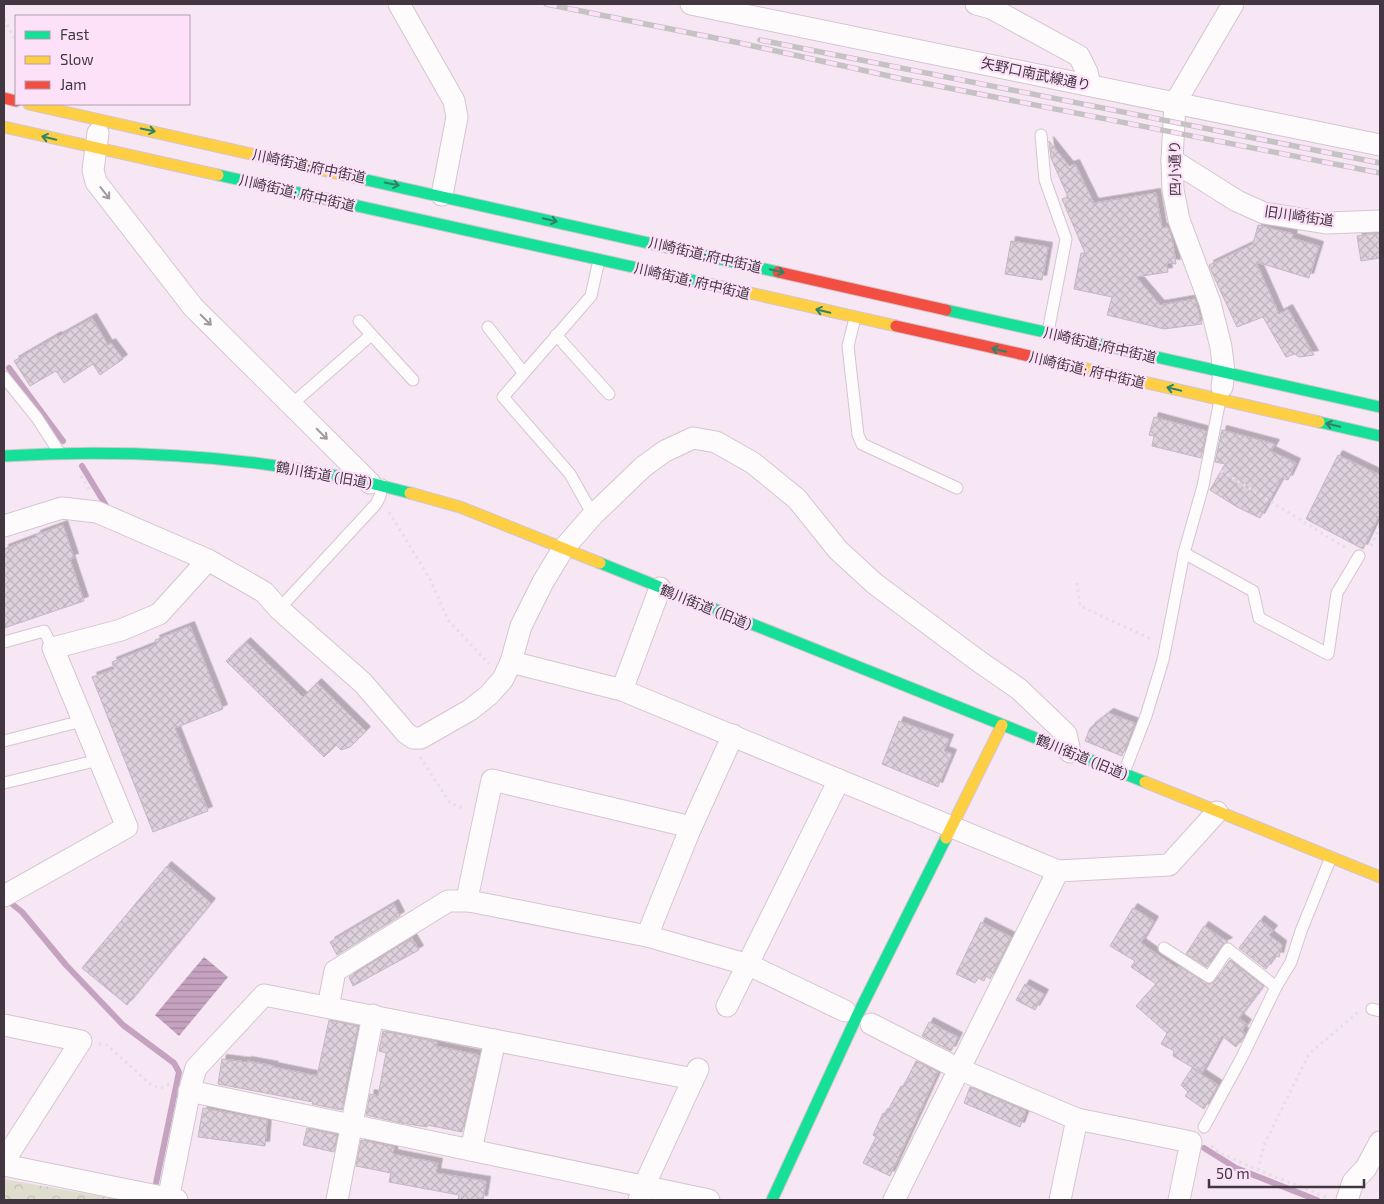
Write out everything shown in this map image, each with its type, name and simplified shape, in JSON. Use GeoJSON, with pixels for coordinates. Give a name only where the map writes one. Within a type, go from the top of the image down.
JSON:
{"type":"FeatureCollection","features":[{"type":"Feature","properties":{"kind":"main road","name":"川崎街道;府中街道"},"geometry":{"type":"LineString","coordinates":[[33,105],[442,195],[1380,407]]}},
{"type":"Feature","properties":{"kind":"main road","name":"川崎街道; 府中街道"},"geometry":{"type":"LineString","coordinates":[[4,127],[1220,400],[1245,404],[1380,436]]}},
{"type":"Feature","properties":{"kind":"main road","name":"鶴川街道 (旧道)"},"geometry":{"type":"LineString","coordinates":[[4,456],[63,452],[144,454],[238,460],[318,472],[460,507],[1380,877]]}},
{"type":"Feature","properties":{"kind":"main road"},"geometry":{"type":"LineString","coordinates":[[772,1200],[857,1016],[1002,725]]}},
{"type":"Feature","properties":{"kind":"street"},"geometry":{"type":"LineString","coordinates":[[399,4],[454,101],[457,117],[442,195]]}},
{"type":"Feature","properties":{"kind":"street","name":"矢野口南武線通り"},"geometry":{"type":"LineString","coordinates":[[691,4],[1380,145]]}},
{"type":"Feature","properties":{"kind":"street","name":"四小通り"},"geometry":{"type":"LineString","coordinates":[[1220,400],[1224,372],[1221,347],[1210,303],[1179,220],[1173,190],[1172,160],[1175,103],[1233,4]]}},
{"type":"Feature","properties":{"kind":"street"},"geometry":{"type":"LineString","coordinates":[[986,5],[1078,56],[1087,72],[1090,85]]}},
{"type":"Feature","properties":{"kind":"street"},"geometry":{"type":"LineString","coordinates":[[100,120],[93,170],[96,182],[192,307],[377,488]]}},
{"type":"Feature","properties":{"kind":"street","name":"旧川崎街道"},"geometry":{"type":"LineString","coordinates":[[1172,160],[1237,201],[1264,213],[1326,223],[1380,221]]}},
{"type":"Feature","properties":{"kind":"street"},"geometry":{"type":"LineString","coordinates":[[4,526],[62,508],[97,512],[208,560],[264,592],[279,609],[363,683],[406,733],[412,738],[421,738],[470,710],[489,695],[507,671],[521,626],[543,582],[563,549],[593,515],[643,468],[665,451],[693,438],[716,442],[753,463],[797,499],[838,550],[875,584],[1019,689],[1066,734],[1070,752]]}},
{"type":"Feature","properties":{"kind":"street"},"geometry":{"type":"LineString","coordinates":[[8,894],[127,827],[53,648],[121,630],[159,614],[208,560]]}},
{"type":"Feature","properties":{"kind":"street"},"geometry":{"type":"LineString","coordinates":[[622,690],[660,588]]}},
{"type":"Feature","properties":{"kind":"street"},"geometry":{"type":"LineString","coordinates":[[507,671],[622,690],[1058,871],[1170,865],[1217,812]]}},
{"type":"Feature","properties":{"kind":"street"},"geometry":{"type":"LineString","coordinates":[[647,936],[691,827],[734,735]]}},
{"type":"Feature","properties":{"kind":"street"},"geometry":{"type":"LineString","coordinates":[[469,901],[468,894],[492,780],[691,827]]}},
{"type":"Feature","properties":{"kind":"street"},"geometry":{"type":"LineString","coordinates":[[727,1006],[749,965],[839,780]]}},
{"type":"Feature","properties":{"kind":"street"},"geometry":{"type":"LineString","coordinates":[[894,1200],[1058,871]]}},
{"type":"Feature","properties":{"kind":"street"},"geometry":{"type":"LineString","coordinates":[[328,1007],[334,971],[448,901],[469,901],[647,936],[749,965],[845,1011]]}},
{"type":"Feature","properties":{"kind":"street"},"geometry":{"type":"LineString","coordinates":[[4,1025],[81,1041],[4,1163],[171,1200],[180,1087],[264,995],[495,1040],[696,1074],[641,1193]]}},
{"type":"Feature","properties":{"kind":"street"},"geometry":{"type":"LineString","coordinates":[[337,1200],[373,1015]]}},
{"type":"Feature","properties":{"kind":"street"},"geometry":{"type":"LineString","coordinates":[[870,1024],[959,1069],[1077,1119],[1191,1142],[1179,1200]]}},
{"type":"Feature","properties":{"kind":"street"},"geometry":{"type":"LineString","coordinates":[[471,1150],[495,1040]]}},
{"type":"Feature","properties":{"kind":"street"},"geometry":{"type":"LineString","coordinates":[[180,1087],[471,1150],[641,1193],[709,1200]]}},
{"type":"Feature","properties":{"kind":"street"},"geometry":{"type":"LineString","coordinates":[[1060,1200],[1077,1119]]}},
{"type":"Feature","properties":{"kind":"street"},"geometry":{"type":"LineString","coordinates":[[1337,1199],[1366,1168],[1380,1142]]}},
{"type":"Feature","properties":{"kind":"lane"},"geometry":{"type":"LineString","coordinates":[[1041,135],[1045,180],[1066,239],[1048,333]]}},
{"type":"Feature","properties":{"kind":"lane"},"geometry":{"type":"LineString","coordinates":[[593,515],[570,474],[503,397],[591,296],[599,260]]}},
{"type":"Feature","properties":{"kind":"lane"},"geometry":{"type":"LineString","coordinates":[[855,318],[848,346],[858,434],[862,444],[957,488]]}},
{"type":"Feature","properties":{"kind":"lane"},"geometry":{"type":"LineString","coordinates":[[359,321],[413,380]]}},
{"type":"Feature","properties":{"kind":"lane"},"geometry":{"type":"LineString","coordinates":[[488,327],[523,372]]}},
{"type":"Feature","properties":{"kind":"lane"},"geometry":{"type":"LineString","coordinates":[[292,404],[371,335]]}},
{"type":"Feature","properties":{"kind":"lane"},"geometry":{"type":"LineString","coordinates":[[556,335],[608,394]]}},
{"type":"Feature","properties":{"kind":"lane"},"geometry":{"type":"LineString","coordinates":[[4,377],[63,452]]}},
{"type":"Feature","properties":{"kind":"lane"},"geometry":{"type":"LineString","coordinates":[[1123,775],[1146,716],[1163,660],[1184,553],[1203,486],[1220,400]]}},
{"type":"Feature","properties":{"kind":"lane"},"geometry":{"type":"LineString","coordinates":[[279,609],[376,504],[377,488]]}},
{"type":"Feature","properties":{"kind":"lane"},"geometry":{"type":"LineString","coordinates":[[1184,553],[1252,591],[1259,618],[1328,654],[1337,594],[1359,556]]}},
{"type":"Feature","properties":{"kind":"lane"},"geometry":{"type":"LineString","coordinates":[[4,642],[44,631],[53,648]]}},
{"type":"Feature","properties":{"kind":"lane"},"geometry":{"type":"LineString","coordinates":[[4,741],[82,721]]}},
{"type":"Feature","properties":{"kind":"lane"},"geometry":{"type":"LineString","coordinates":[[4,783],[99,760]]}},
{"type":"Feature","properties":{"kind":"lane"},"geometry":{"type":"LineString","coordinates":[[1204,1127],[1291,962],[1301,931],[1331,857]]}},
{"type":"Feature","properties":{"kind":"lane"},"geometry":{"type":"LineString","coordinates":[[1164,948],[1209,976],[1228,949],[1276,988]]}},
{"type":"Feature","properties":{"kind":"path"},"geometry":{"type":"LineString","coordinates":[[4,19],[15,39]]}},
{"type":"Feature","properties":{"kind":"path"},"geometry":{"type":"LineString","coordinates":[[63,452],[108,517]]}},
{"type":"Feature","properties":{"kind":"path"},"geometry":{"type":"LineString","coordinates":[[1208,463],[1364,559],[1380,527]]}},
{"type":"Feature","properties":{"kind":"path"},"geometry":{"type":"LineString","coordinates":[[377,488],[430,579],[448,620],[507,671]]}},
{"type":"Feature","properties":{"kind":"path"},"geometry":{"type":"LineString","coordinates":[[1077,583],[1080,606],[1166,646]]}},
{"type":"Feature","properties":{"kind":"path"},"geometry":{"type":"LineString","coordinates":[[412,738],[421,759],[450,803],[484,816]]}},
{"type":"Feature","properties":{"kind":"path"},"geometry":{"type":"LineString","coordinates":[[1258,1170],[1264,1145],[1309,1054],[1356,1012],[1376,1010]]}},
{"type":"Feature","properties":{"kind":"path"},"geometry":{"type":"LineString","coordinates":[[81,1041],[107,1045],[151,1085],[161,1088],[180,1087]]}},
{"type":"Feature","properties":{"kind":"path"},"geometry":{"type":"LineString","coordinates":[[1204,1127],[1202,1132],[1204,1140],[1220,1152],[1258,1170],[1337,1199]]}},
{"type":"Feature","properties":{"kind":"green space"},"geometry":{"type":"Polygon","coordinates":[[[4,1179],[121,1200],[4,1200],[4,1179]]]}},
{"type":"Feature","properties":{"kind":"shaded area"},"geometry":{"type":"Polygon","coordinates":[[[204,957],[228,977],[179,1036],[155,1015],[204,957]]]}},
{"type":"Feature","properties":{"kind":"building"},"geometry":{"type":"Polygon","coordinates":[[[1049,141],[1069,166],[1075,164],[1094,203],[1156,193],[1162,228],[1168,227],[1172,238],[1176,264],[1167,263],[1168,272],[1136,277],[1160,305],[1195,299],[1202,324],[1164,329],[1107,315],[1112,297],[1074,289],[1081,253],[1085,253],[1062,199],[1068,197],[1051,158],[1049,141]]]}},
{"type":"Feature","properties":{"kind":"building"},"geometry":{"type":"Polygon","coordinates":[[[1258,225],[1293,234],[1292,238],[1319,246],[1309,278],[1256,262],[1279,314],[1288,309],[1314,355],[1299,357],[1295,354],[1286,357],[1263,317],[1237,327],[1210,268],[1209,265],[1253,244],[1258,225]]]}},
{"type":"Feature","properties":{"kind":"building"},"geometry":{"type":"Polygon","coordinates":[[[1380,234],[1380,258],[1361,261],[1357,236],[1380,234]]]}},
{"type":"Feature","properties":{"kind":"building"},"geometry":{"type":"Polygon","coordinates":[[[1011,241],[1048,247],[1042,280],[1005,274],[1011,241]]]}},
{"type":"Feature","properties":{"kind":"building"},"geometry":{"type":"Polygon","coordinates":[[[92,318],[108,345],[111,343],[123,359],[100,375],[93,364],[64,383],[56,371],[30,386],[14,361],[92,318]]]}},
{"type":"Feature","properties":{"kind":"building"},"geometry":{"type":"Polygon","coordinates":[[[1154,417],[1206,431],[1201,458],[1152,446],[1154,436],[1149,435],[1154,417]]]}},
{"type":"Feature","properties":{"kind":"building"},"geometry":{"type":"Polygon","coordinates":[[[1222,430],[1275,444],[1271,451],[1296,463],[1288,480],[1282,478],[1260,518],[1237,507],[1210,490],[1225,464],[1215,462],[1222,430]]]}},
{"type":"Feature","properties":{"kind":"building"},"geometry":{"type":"Polygon","coordinates":[[[1338,455],[1380,475],[1380,514],[1363,549],[1306,519],[1338,455]]]}},
{"type":"Feature","properties":{"kind":"building"},"geometry":{"type":"Polygon","coordinates":[[[63,525],[74,558],[70,559],[84,601],[4,628],[4,549],[63,525]]]}},
{"type":"Feature","properties":{"kind":"building"},"geometry":{"type":"Polygon","coordinates":[[[190,626],[223,709],[175,728],[208,811],[153,832],[92,677],[114,669],[112,662],[157,644],[155,640],[190,626]]]}},
{"type":"Feature","properties":{"kind":"building"},"geometry":{"type":"Polygon","coordinates":[[[246,642],[303,697],[317,683],[366,731],[350,747],[341,750],[336,745],[324,757],[226,661],[246,642]]]}},
{"type":"Feature","properties":{"kind":"building"},"geometry":{"type":"Polygon","coordinates":[[[1109,713],[1135,723],[1122,756],[1085,741],[1090,728],[1109,713]]]}},
{"type":"Feature","properties":{"kind":"building"},"geometry":{"type":"Polygon","coordinates":[[[899,721],[949,739],[944,751],[952,754],[938,787],[882,764],[899,721]]]}},
{"type":"Feature","properties":{"kind":"building"},"geometry":{"type":"Polygon","coordinates":[[[167,866],[211,903],[127,1005],[82,968],[167,866]]]}},
{"type":"Feature","properties":{"kind":"building"},"geometry":{"type":"Polygon","coordinates":[[[394,904],[400,916],[337,955],[330,942],[394,904]]]}},
{"type":"Feature","properties":{"kind":"building"},"geometry":{"type":"Polygon","coordinates":[[[1133,908],[1154,921],[1141,943],[1177,968],[1178,966],[1209,984],[1215,981],[1230,960],[1263,986],[1239,1018],[1247,1024],[1242,1031],[1245,1033],[1242,1039],[1236,1047],[1222,1036],[1202,1073],[1173,1056],[1174,1051],[1161,1044],[1167,1033],[1136,1006],[1156,984],[1131,967],[1135,961],[1110,946],[1133,908]]]}},
{"type":"Feature","properties":{"kind":"building"},"geometry":{"type":"Polygon","coordinates":[[[1260,920],[1273,930],[1269,935],[1282,945],[1279,957],[1275,956],[1266,969],[1239,948],[1260,920]]]}},
{"type":"Feature","properties":{"kind":"building"},"geometry":{"type":"Polygon","coordinates":[[[981,922],[1011,937],[990,979],[986,976],[984,981],[978,978],[975,983],[956,974],[981,922]]]}},
{"type":"Feature","properties":{"kind":"building"},"geometry":{"type":"Polygon","coordinates":[[[1204,926],[1228,942],[1222,945],[1207,967],[1186,954],[1204,926]]]}},
{"type":"Feature","properties":{"kind":"building"},"geometry":{"type":"Polygon","coordinates":[[[412,938],[419,950],[353,986],[349,977],[412,938]]]}},
{"type":"Feature","properties":{"kind":"building"},"geometry":{"type":"Polygon","coordinates":[[[1025,984],[1044,994],[1035,1010],[1016,1000],[1025,984]]]}},
{"type":"Feature","properties":{"kind":"building"},"geometry":{"type":"Polygon","coordinates":[[[329,1020],[358,1026],[342,1110],[312,1104],[313,1102],[218,1084],[222,1059],[247,1061],[317,1076],[329,1020]]]}},
{"type":"Feature","properties":{"kind":"building"},"geometry":{"type":"Polygon","coordinates":[[[929,1022],[958,1037],[951,1051],[922,1036],[929,1022]]]}},
{"type":"Feature","properties":{"kind":"building"},"geometry":{"type":"Polygon","coordinates":[[[383,1031],[437,1042],[436,1046],[479,1055],[462,1132],[427,1125],[427,1127],[401,1123],[366,1115],[370,1094],[378,1096],[386,1053],[379,1051],[383,1031]]]}},
{"type":"Feature","properties":{"kind":"building"},"geometry":{"type":"Polygon","coordinates":[[[916,1061],[938,1072],[890,1176],[863,1163],[876,1137],[873,1135],[883,1113],[886,1114],[916,1061]]]}},
{"type":"Feature","properties":{"kind":"building"},"geometry":{"type":"Polygon","coordinates":[[[1192,1068],[1218,1085],[1204,1109],[1185,1096],[1188,1092],[1181,1085],[1192,1068]]]}},
{"type":"Feature","properties":{"kind":"building"},"geometry":{"type":"Polygon","coordinates":[[[970,1087],[1026,1111],[1020,1127],[964,1103],[970,1087]]]}},
{"type":"Feature","properties":{"kind":"building"},"geometry":{"type":"Polygon","coordinates":[[[203,1108],[267,1120],[265,1146],[198,1137],[203,1108]]]}},
{"type":"Feature","properties":{"kind":"building"},"geometry":{"type":"Polygon","coordinates":[[[307,1128],[337,1135],[334,1152],[303,1145],[307,1128]]]}},
{"type":"Feature","properties":{"kind":"building"},"geometry":{"type":"Polygon","coordinates":[[[361,1140],[394,1147],[393,1154],[438,1163],[436,1173],[486,1181],[483,1200],[458,1200],[459,1195],[389,1182],[391,1173],[356,1166],[361,1140]]]}},
{"type":"Feature","properties":{"kind":"waterway"},"geometry":{"type":"LineString","coordinates":[[9,368],[63,441]]}},
{"type":"Feature","properties":{"kind":"waterway"},"geometry":{"type":"LineString","coordinates":[[82,466],[110,512]]}},
{"type":"Feature","properties":{"kind":"waterway"},"geometry":{"type":"LineString","coordinates":[[7,900],[22,912],[66,965],[123,1025],[174,1063],[179,1072],[156,1183]]}},
{"type":"Feature","properties":{"kind":"waterway"},"geometry":{"type":"LineString","coordinates":[[1204,1148],[1236,1168],[1317,1200]]}},
{"type":"Feature","properties":{"kind":"railway"},"geometry":{"type":"LineString","coordinates":[[546,4],[740,43],[898,78],[1380,173]]}},
{"type":"Feature","properties":{"kind":"railway"},"geometry":{"type":"LineString","coordinates":[[760,40],[1380,163]]}},
{"type":"Feature","properties":{"kind":"traffic: fast"},"geometry":{"type":"LineString","coordinates":[[340,174],[778,272]]}},
{"type":"Feature","properties":{"kind":"traffic: fast"},"geometry":{"type":"LineString","coordinates":[[218,175],[741,291]]}},
{"type":"Feature","properties":{"kind":"traffic: fast"},"geometry":{"type":"LineString","coordinates":[[946,310],[1380,407]]}},
{"type":"Feature","properties":{"kind":"traffic: fast"},"geometry":{"type":"LineString","coordinates":[[1319,422],[1380,436]]}},
{"type":"Feature","properties":{"kind":"traffic: fast"},"geometry":{"type":"LineString","coordinates":[[4,456],[107,453],[208,458],[310,471],[410,493]]}},
{"type":"Feature","properties":{"kind":"traffic: fast"},"geometry":{"type":"LineString","coordinates":[[600,563],[1145,782]]}},
{"type":"Feature","properties":{"kind":"traffic: fast"},"geometry":{"type":"LineString","coordinates":[[772,1200],[857,1016],[946,838]]}},
{"type":"Feature","properties":{"kind":"traffic: slow"},"geometry":{"type":"LineString","coordinates":[[33,105],[340,174]]}},
{"type":"Feature","properties":{"kind":"traffic: slow"},"geometry":{"type":"LineString","coordinates":[[4,127],[218,175]]}},
{"type":"Feature","properties":{"kind":"traffic: slow"},"geometry":{"type":"LineString","coordinates":[[741,291],[896,326]]}},
{"type":"Feature","properties":{"kind":"traffic: slow"},"geometry":{"type":"LineString","coordinates":[[1056,362],[1319,422]]}},
{"type":"Feature","properties":{"kind":"traffic: slow"},"geometry":{"type":"LineString","coordinates":[[410,493],[460,507],[600,563]]}},
{"type":"Feature","properties":{"kind":"traffic: slow"},"geometry":{"type":"LineString","coordinates":[[946,838],[1002,725]]}},
{"type":"Feature","properties":{"kind":"traffic: slow"},"geometry":{"type":"LineString","coordinates":[[1145,782],[1380,877]]}},
{"type":"Feature","properties":{"kind":"traffic: jam"},"geometry":{"type":"LineString","coordinates":[[4,98],[15,101]]}},
{"type":"Feature","properties":{"kind":"traffic: jam"},"geometry":{"type":"LineString","coordinates":[[778,272],[946,310]]}},
{"type":"Feature","properties":{"kind":"traffic: jam"},"geometry":{"type":"LineString","coordinates":[[896,326],[1056,362]]}}]}
